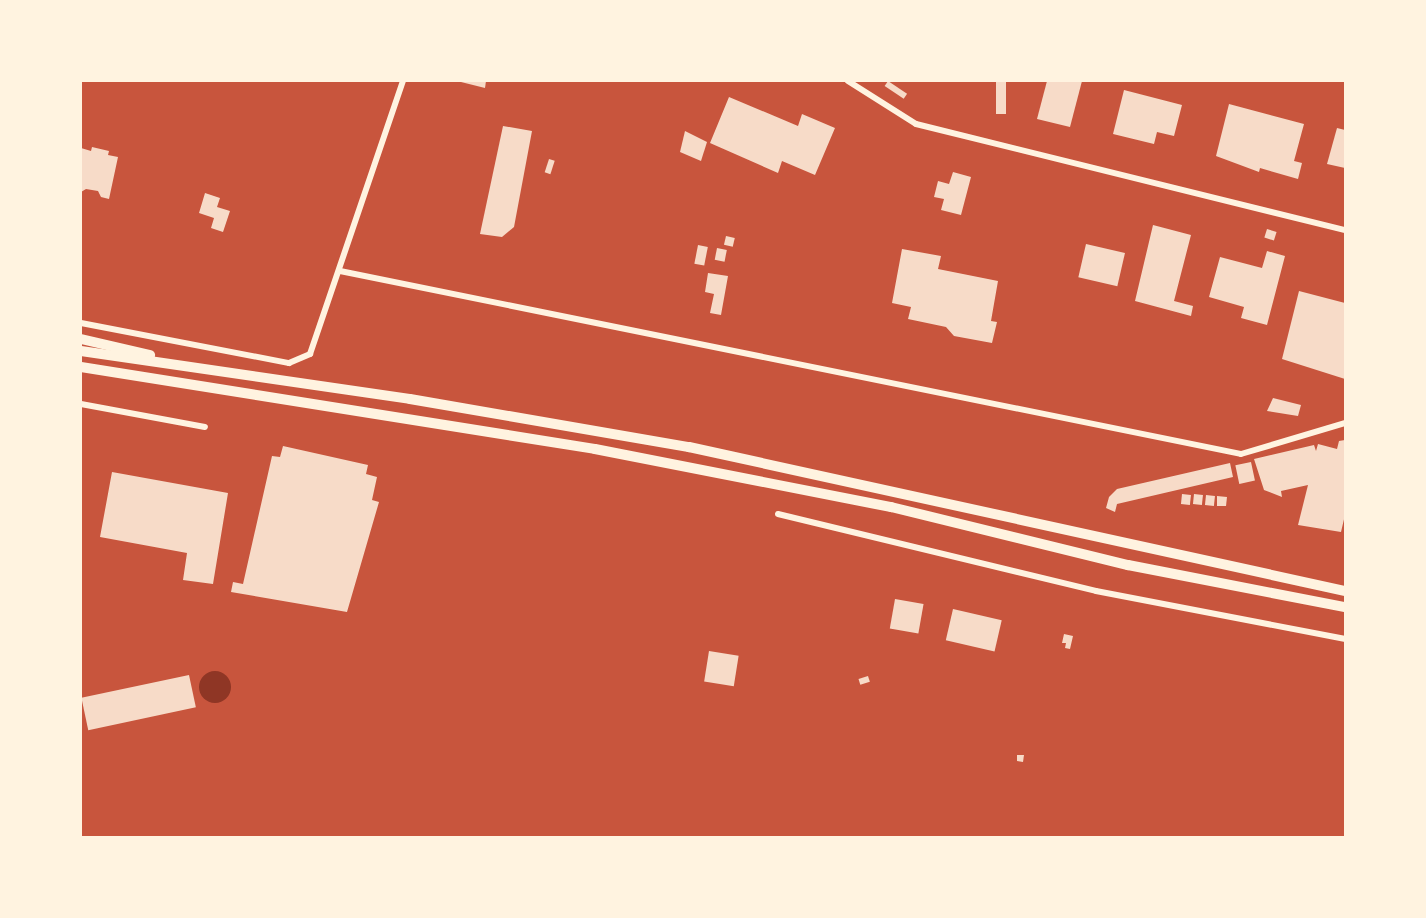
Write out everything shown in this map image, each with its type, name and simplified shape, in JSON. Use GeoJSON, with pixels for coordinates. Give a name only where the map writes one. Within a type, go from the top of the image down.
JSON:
{"type":"FeatureCollection","features":[{"type":"Feature","properties":{"kind":"highway"},"geometry":{"type":"LineString","coordinates":[[81,339],[226,372]]}},
{"type":"Feature","properties":{"kind":"highway"},"geometry":{"type":"LineString","coordinates":[[81,351],[410,399],[689,447],[1345,591]]}},
{"type":"Feature","properties":{"kind":"highway"},"geometry":{"type":"LineString","coordinates":[[81,367],[596,449],[891,507],[1128,565],[1345,607]]}},
{"type":"Feature","properties":{"kind":"street"},"geometry":{"type":"LineString","coordinates":[[81,323],[290,363],[310,354],[404,81]]}},
{"type":"Feature","properties":{"kind":"street"},"geometry":{"type":"LineString","coordinates":[[848,81],[916,124],[1345,230]]}},
{"type":"Feature","properties":{"kind":"street"},"geometry":{"type":"LineString","coordinates":[[340,271],[1241,454],[1345,423]]}},
{"type":"Feature","properties":{"kind":"street"},"geometry":{"type":"LineString","coordinates":[[81,404],[205,427]]}},
{"type":"Feature","properties":{"kind":"street"},"geometry":{"type":"LineString","coordinates":[[778,514],[1096,591],[1345,639]]}},
{"type":"Feature","properties":{"kind":"shaded area"},"geometry":{"type":"Polygon","coordinates":[[[215,671],[226,676],[231,687],[226,698],[215,703],[204,698],[199,687],[204,676],[215,671]]]}},
{"type":"Feature","properties":{"kind":"building"},"geometry":{"type":"Polygon","coordinates":[[[457,81],[486,81],[485,88],[457,81]]]}},
{"type":"Feature","properties":{"kind":"building"},"geometry":{"type":"Polygon","coordinates":[[[888,81],[907,94],[904,99],[885,86],[888,81]]]}},
{"type":"Feature","properties":{"kind":"building"},"geometry":{"type":"Polygon","coordinates":[[[996,81],[1006,81],[1006,114],[996,114],[996,81]]]}},
{"type":"Feature","properties":{"kind":"building"},"geometry":{"type":"Polygon","coordinates":[[[1047,81],[1082,81],[1070,127],[1037,119],[1047,81]]]}},
{"type":"Feature","properties":{"kind":"building"},"geometry":{"type":"Polygon","coordinates":[[[1124,90],[1182,105],[1174,136],[1157,132],[1154,144],[1113,134],[1124,90]]]}},
{"type":"Feature","properties":{"kind":"building"},"geometry":{"type":"Polygon","coordinates":[[[729,97],[798,126],[802,114],[835,128],[815,175],[782,161],[778,173],[710,143],[729,97]]]}},
{"type":"Feature","properties":{"kind":"building"},"geometry":{"type":"Polygon","coordinates":[[[1229,104],[1304,124],[1294,161],[1302,163],[1298,179],[1260,168],[1259,172],[1216,156],[1229,104]]]}},
{"type":"Feature","properties":{"kind":"building"},"geometry":{"type":"Polygon","coordinates":[[[503,126],[532,131],[514,227],[502,237],[480,234],[503,126]]]}},
{"type":"Feature","properties":{"kind":"building"},"geometry":{"type":"Polygon","coordinates":[[[1337,128],[1345,130],[1345,168],[1327,164],[1337,128]]]}},
{"type":"Feature","properties":{"kind":"building"},"geometry":{"type":"Polygon","coordinates":[[[685,131],[707,142],[701,161],[680,152],[685,131]]]}},
{"type":"Feature","properties":{"kind":"building"},"geometry":{"type":"Polygon","coordinates":[[[92,147],[109,151],[108,155],[118,157],[109,199],[101,197],[98,191],[86,189],[81,192],[81,148],[91,151],[92,147]]]}},
{"type":"Feature","properties":{"kind":"building"},"geometry":{"type":"Polygon","coordinates":[[[549,159],[555,161],[550,174],[545,172],[549,159]]]}},
{"type":"Feature","properties":{"kind":"building"},"geometry":{"type":"Polygon","coordinates":[[[953,172],[971,177],[961,215],[941,210],[944,199],[934,197],[938,181],[949,184],[953,172]]]}},
{"type":"Feature","properties":{"kind":"building"},"geometry":{"type":"Polygon","coordinates":[[[205,193],[220,198],[217,207],[230,211],[223,232],[211,228],[214,218],[199,213],[205,193]]]}},
{"type":"Feature","properties":{"kind":"building"},"geometry":{"type":"Polygon","coordinates":[[[1153,225],[1191,235],[1174,301],[1193,306],[1191,316],[1135,301],[1153,225]]]}},
{"type":"Feature","properties":{"kind":"building"},"geometry":{"type":"Polygon","coordinates":[[[1267,229],[1277,232],[1274,241],[1264,238],[1267,229]]]}},
{"type":"Feature","properties":{"kind":"building"},"geometry":{"type":"Polygon","coordinates":[[[726,236],[735,238],[733,247],[724,245],[726,236]]]}},
{"type":"Feature","properties":{"kind":"building"},"geometry":{"type":"Polygon","coordinates":[[[1086,244],[1125,253],[1117,286],[1078,277],[1086,244]]]}},
{"type":"Feature","properties":{"kind":"building"},"geometry":{"type":"Polygon","coordinates":[[[698,245],[708,247],[704,266],[694,264],[698,245]]]}},
{"type":"Feature","properties":{"kind":"building"},"geometry":{"type":"Polygon","coordinates":[[[717,248],[727,250],[725,262],[715,260],[717,248]]]}},
{"type":"Feature","properties":{"kind":"building"},"geometry":{"type":"Polygon","coordinates":[[[902,249],[941,256],[938,269],[998,281],[991,321],[997,322],[992,343],[954,336],[946,327],[908,319],[911,307],[892,303],[902,249]]]}},
{"type":"Feature","properties":{"kind":"building"},"geometry":{"type":"Polygon","coordinates":[[[1267,251],[1285,256],[1267,325],[1241,318],[1244,307],[1209,297],[1220,257],[1262,268],[1267,251]]]}},
{"type":"Feature","properties":{"kind":"building"},"geometry":{"type":"Polygon","coordinates":[[[708,273],[728,276],[721,315],[710,313],[714,294],[705,292],[708,273]]]}},
{"type":"Feature","properties":{"kind":"building"},"geometry":{"type":"Polygon","coordinates":[[[1299,291],[1345,303],[1345,379],[1282,359],[1299,291]]]}},
{"type":"Feature","properties":{"kind":"building"},"geometry":{"type":"Polygon","coordinates":[[[1273,398],[1301,405],[1298,416],[1267,411],[1273,398]]]}},
{"type":"Feature","properties":{"kind":"building"},"geometry":{"type":"Polygon","coordinates":[[[1345,440],[1345,515],[1341,532],[1298,525],[1308,485],[1281,491],[1282,497],[1264,490],[1254,459],[1314,445],[1316,451],[1318,444],[1337,449],[1339,441],[1345,440]]]}},
{"type":"Feature","properties":{"kind":"building"},"geometry":{"type":"Polygon","coordinates":[[[283,446],[368,465],[366,474],[377,477],[372,500],[379,502],[347,612],[231,592],[233,582],[243,584],[272,456],[280,457],[283,446]]]}},
{"type":"Feature","properties":{"kind":"building"},"geometry":{"type":"Polygon","coordinates":[[[1251,462],[1255,481],[1239,484],[1235,465],[1251,462]]]}},
{"type":"Feature","properties":{"kind":"building"},"geometry":{"type":"Polygon","coordinates":[[[1230,463],[1233,477],[1117,504],[1115,512],[1106,508],[1109,497],[1117,489],[1230,463]]]}},
{"type":"Feature","properties":{"kind":"building"},"geometry":{"type":"Polygon","coordinates":[[[112,472],[228,493],[213,584],[183,580],[187,553],[100,537],[112,472]]]}},
{"type":"Feature","properties":{"kind":"building"},"geometry":{"type":"Polygon","coordinates":[[[1182,494],[1191,495],[1190,505],[1181,504],[1182,494]]]}},
{"type":"Feature","properties":{"kind":"building"},"geometry":{"type":"Polygon","coordinates":[[[1194,494],[1203,495],[1202,505],[1193,504],[1194,494]]]}},
{"type":"Feature","properties":{"kind":"building"},"geometry":{"type":"Polygon","coordinates":[[[1206,495],[1215,496],[1214,506],[1205,505],[1206,495]]]}},
{"type":"Feature","properties":{"kind":"building"},"geometry":{"type":"Polygon","coordinates":[[[1217,496],[1227,497],[1226,506],[1217,506],[1217,496]]]}},
{"type":"Feature","properties":{"kind":"building"},"geometry":{"type":"Polygon","coordinates":[[[895,599],[924,604],[918,634],[890,629],[895,599]]]}},
{"type":"Feature","properties":{"kind":"building"},"geometry":{"type":"Polygon","coordinates":[[[953,609],[1002,620],[995,651],[946,640],[953,609]]]}},
{"type":"Feature","properties":{"kind":"building"},"geometry":{"type":"Polygon","coordinates":[[[1064,634],[1073,636],[1070,649],[1065,648],[1066,643],[1062,643],[1064,634]]]}},
{"type":"Feature","properties":{"kind":"building"},"geometry":{"type":"Polygon","coordinates":[[[709,651],[739,656],[734,686],[704,682],[709,651]]]}},
{"type":"Feature","properties":{"kind":"building"},"geometry":{"type":"Polygon","coordinates":[[[189,675],[196,707],[88,730],[81,698],[189,675]]]}},
{"type":"Feature","properties":{"kind":"building"},"geometry":{"type":"Polygon","coordinates":[[[868,676],[870,682],[860,685],[858,679],[868,676]]]}},
{"type":"Feature","properties":{"kind":"building"},"geometry":{"type":"Polygon","coordinates":[[[1017,755],[1024,755],[1023,762],[1017,761],[1017,755]]]}}]}
